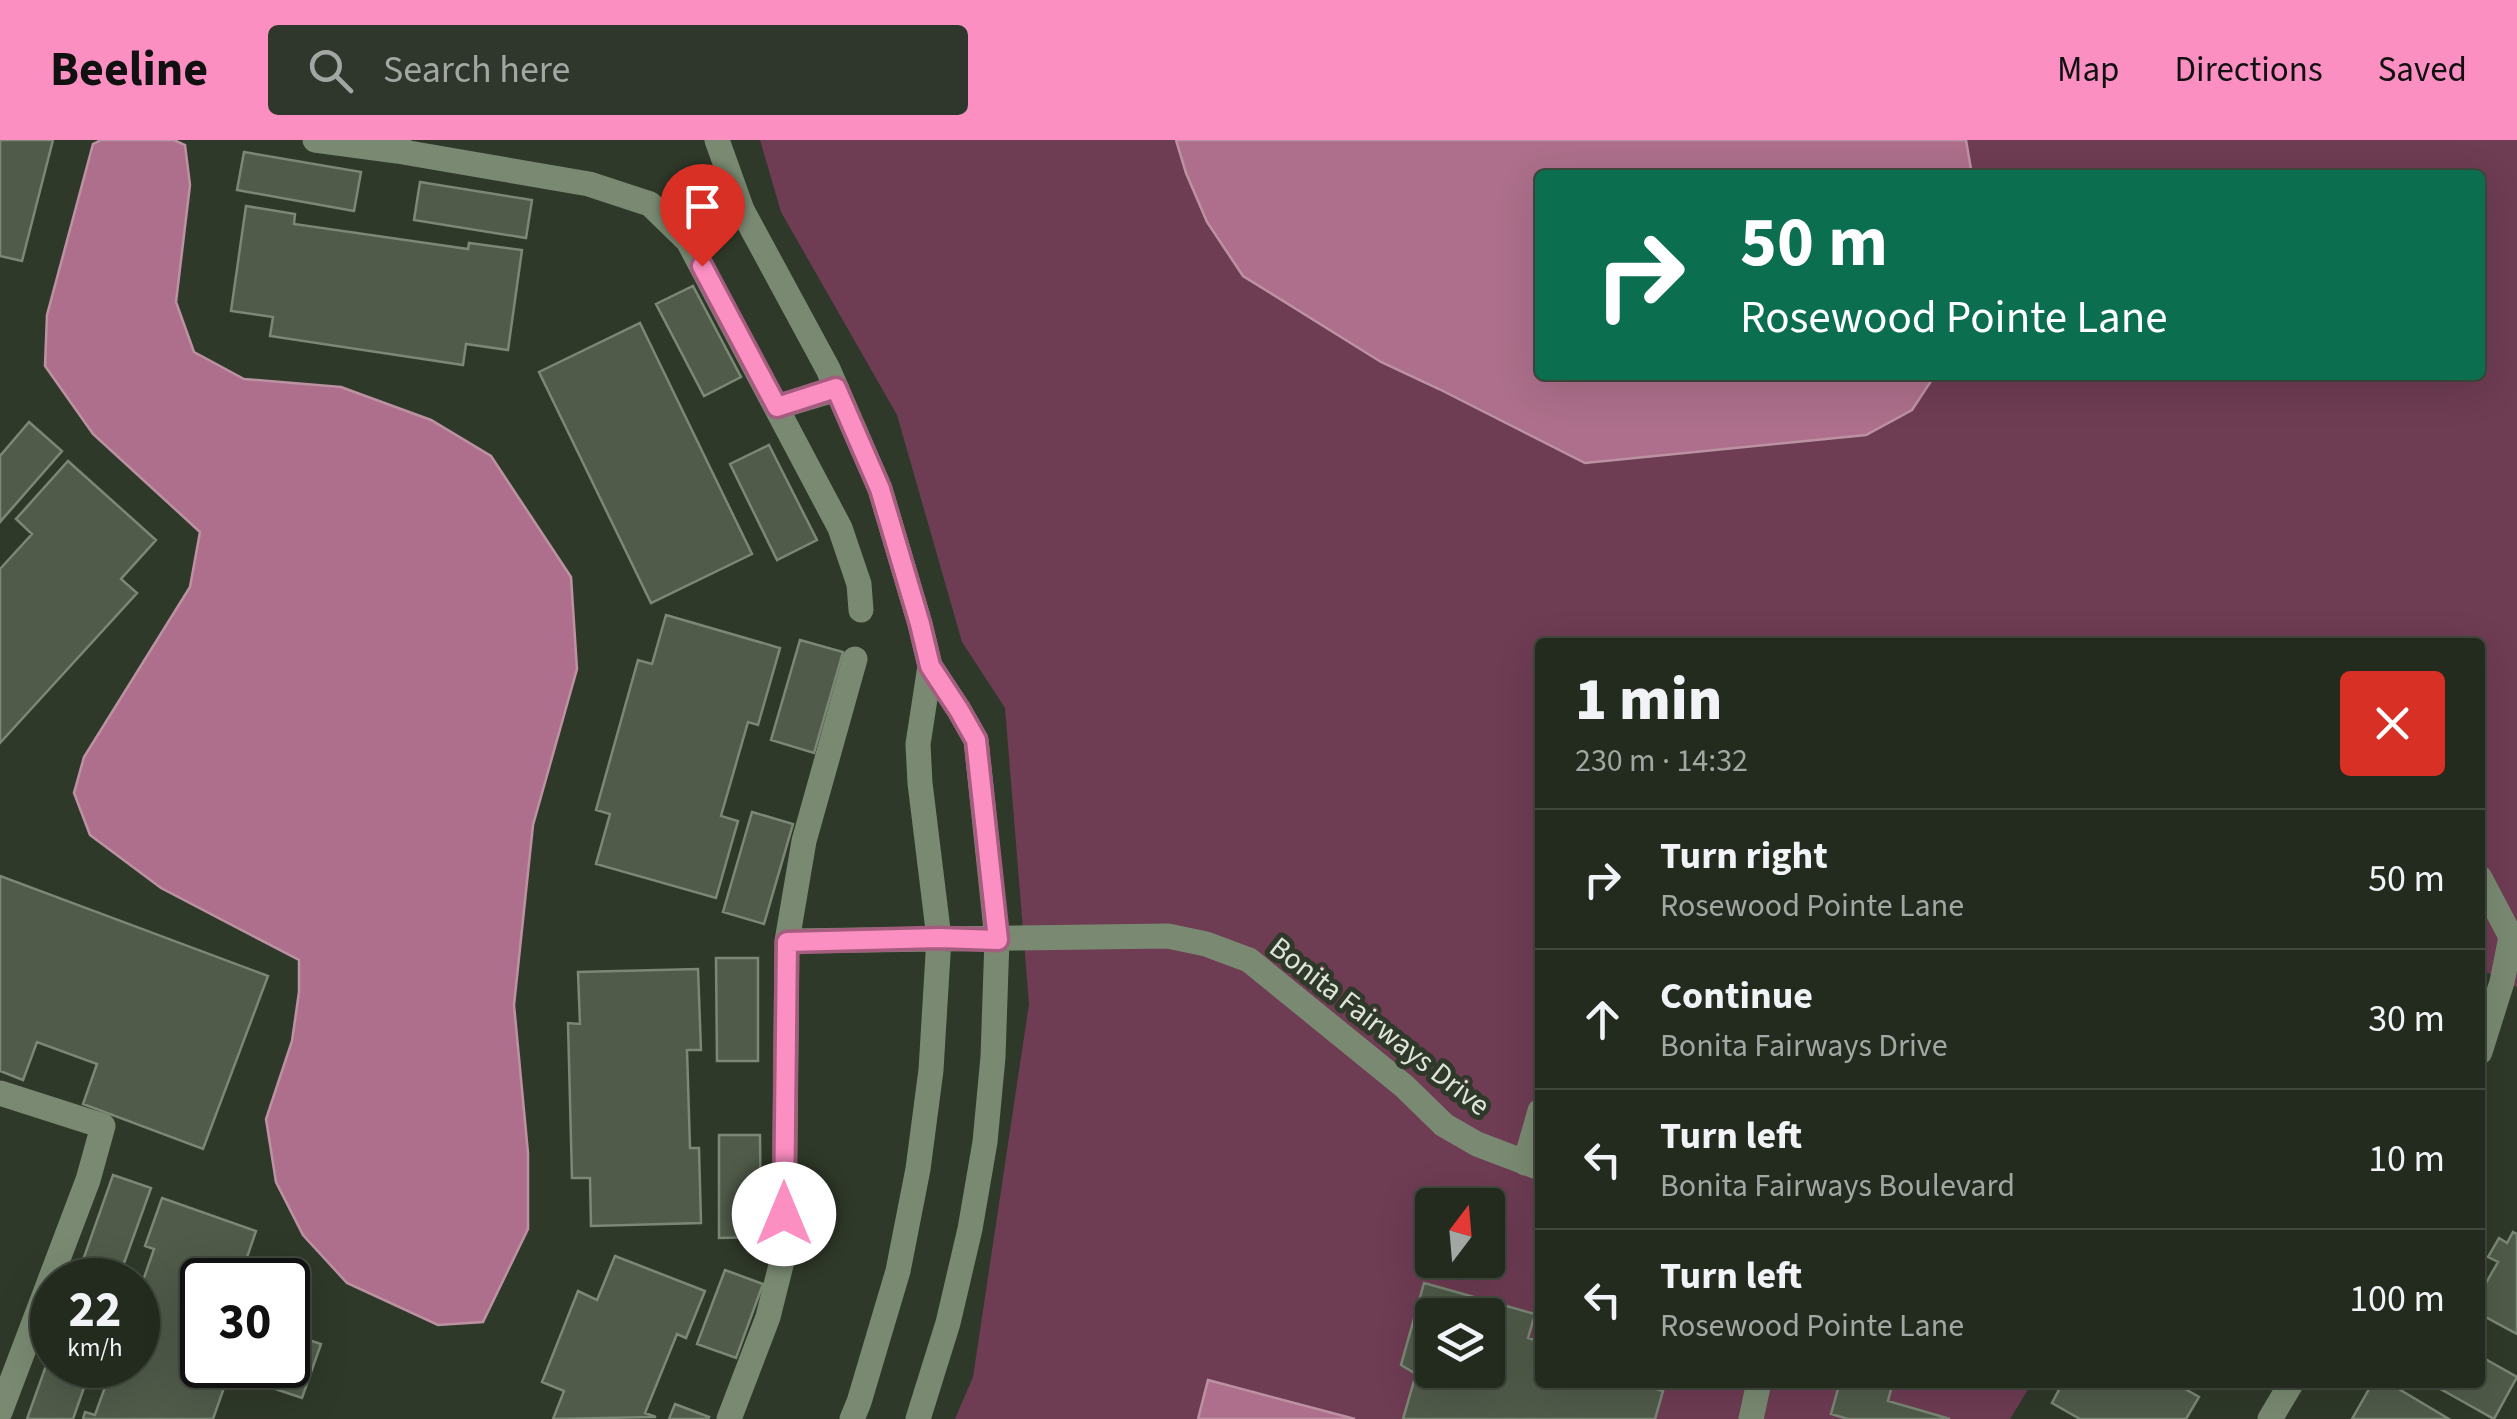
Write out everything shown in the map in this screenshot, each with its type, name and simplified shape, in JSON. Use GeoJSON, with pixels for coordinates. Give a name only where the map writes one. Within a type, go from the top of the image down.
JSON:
{"type":"FeatureCollection","features":[{"type":"Feature","properties":{"kind":"street"},"geometry":{"type":"LineString","coordinates":[[315,140],[398,146],[590,184],[650,204],[688,241],[840,528],[859,584],[861,610]]}},
{"type":"Feature","properties":{"kind":"street"},"geometry":{"type":"LineString","coordinates":[[717,140],[742,210],[828,369],[880,489],[930,666],[976,740],[998,940],[993,1057],[970,1229],[948,1323],[918,1419]]}},
{"type":"Feature","properties":{"kind":"street"},"geometry":{"type":"LineString","coordinates":[[777,407],[836,388]]}},
{"type":"Feature","properties":{"kind":"street"},"geometry":{"type":"LineString","coordinates":[[729,1419],[768,1317],[784,1254],[787,942],[804,841],[855,659]]}},
{"type":"Feature","properties":{"kind":"street"},"geometry":{"type":"LineString","coordinates":[[852,1419],[898,1272],[918,1169],[930,1070],[939,938],[918,744],[930,666]]}},
{"type":"Feature","properties":{"kind":"street"},"geometry":{"type":"LineString","coordinates":[[2485,887],[2514,938],[2485,1036]]}},
{"type":"Feature","properties":{"kind":"street","name":"Bonita Fairways Drive"},"geometry":{"type":"LineString","coordinates":[[787,942],[1168,936],[1206,944],[1249,960],[1404,1086],[1444,1125],[1477,1144],[1533,1165]]}},
{"type":"Feature","properties":{"kind":"street"},"geometry":{"type":"LineString","coordinates":[[0,1093],[102,1126],[88,1180],[0,1412]]}},
{"type":"Feature","properties":{"kind":"street"},"geometry":{"type":"LineString","coordinates":[[1750,1419],[1757,1388]]}},
{"type":"Feature","properties":{"kind":"street"},"geometry":{"type":"LineString","coordinates":[[2270,1419],[2288,1388]]}},
{"type":"Feature","properties":{"kind":"shaded area"},"geometry":{"type":"Polygon","coordinates":[[[101,140],[174,140],[185,145],[190,185],[176,302],[194,352],[244,379],[341,387],[431,420],[491,456],[571,577],[577,669],[533,825],[514,1005],[528,1153],[528,1229],[483,1322],[438,1325],[347,1283],[303,1235],[276,1182],[266,1119],[292,1041],[299,960],[161,888],[90,835],[74,793],[84,757],[190,587],[200,532],[93,434],[45,366],[47,315],[93,144],[101,140]]]}},
{"type":"Feature","properties":{"kind":"shaded area"},"geometry":{"type":"Polygon","coordinates":[[[760,140],[2517,140],[2517,987],[2485,971],[2485,638],[1535,638],[1535,1388],[2029,1388],[2010,1419],[955,1419],[973,1377],[1029,1004],[1005,708],[962,642],[897,415],[781,212],[760,140]]]}},
{"type":"Feature","properties":{"kind":"shaded area"},"geometry":{"type":"Polygon","coordinates":[[[1176,140],[1966,140],[1971,170],[1535,170],[1535,380],[1932,380],[1912,410],[1866,435],[1585,463],[1381,362],[1243,276],[1207,222],[1176,140]]]}},
{"type":"Feature","properties":{"kind":"shaded area"},"geometry":{"type":"Polygon","coordinates":[[[1208,1380],[1355,1419],[1198,1419],[1208,1380]]]}},
{"type":"Feature","properties":{"kind":"building"},"geometry":{"type":"Polygon","coordinates":[[[0,140],[53,140],[22,261],[0,256],[0,140]]]}},
{"type":"Feature","properties":{"kind":"building"},"geometry":{"type":"Polygon","coordinates":[[[244,152],[361,172],[354,211],[237,190],[244,152]]]}},
{"type":"Feature","properties":{"kind":"building"},"geometry":{"type":"Polygon","coordinates":[[[420,182],[532,200],[526,238],[414,220],[420,182]]]}},
{"type":"Feature","properties":{"kind":"building"},"geometry":{"type":"Polygon","coordinates":[[[246,206],[295,214],[294,224],[468,249],[469,243],[522,250],[508,350],[466,344],[463,365],[270,336],[273,317],[231,311],[246,206]]]}},
{"type":"Feature","properties":{"kind":"building"},"geometry":{"type":"Polygon","coordinates":[[[693,286],[741,377],[704,396],[656,304],[693,286]]]}},
{"type":"Feature","properties":{"kind":"building"},"geometry":{"type":"Polygon","coordinates":[[[640,323],[752,554],[651,603],[539,372],[640,323]]]}},
{"type":"Feature","properties":{"kind":"building"},"geometry":{"type":"Polygon","coordinates":[[[29,422],[62,451],[0,522],[0,456],[29,422]]]}},
{"type":"Feature","properties":{"kind":"building"},"geometry":{"type":"Polygon","coordinates":[[[769,445],[817,540],[777,560],[730,464],[769,445]]]}},
{"type":"Feature","properties":{"kind":"building"},"geometry":{"type":"Polygon","coordinates":[[[68,461],[156,540],[121,579],[137,593],[0,743],[0,569],[32,534],[16,519],[68,461]]]}},
{"type":"Feature","properties":{"kind":"building"},"geometry":{"type":"Polygon","coordinates":[[[666,615],[780,648],[758,725],[748,722],[721,816],[738,821],[716,898],[596,864],[610,814],[596,810],[638,660],[652,664],[666,615]]]}},
{"type":"Feature","properties":{"kind":"building"},"geometry":{"type":"Polygon","coordinates":[[[800,640],[843,652],[814,753],[771,740],[800,640]]]}},
{"type":"Feature","properties":{"kind":"building"},"geometry":{"type":"Polygon","coordinates":[[[752,812],[793,824],[764,924],[723,912],[752,812]]]}},
{"type":"Feature","properties":{"kind":"building"},"geometry":{"type":"Polygon","coordinates":[[[0,876],[268,976],[203,1149],[83,1104],[97,1064],[37,1042],[23,1080],[0,1071],[0,876]]]}},
{"type":"Feature","properties":{"kind":"building"},"geometry":{"type":"Polygon","coordinates":[[[716,958],[758,958],[758,1061],[717,1061],[716,958]]]}},
{"type":"Feature","properties":{"kind":"building"},"geometry":{"type":"Polygon","coordinates":[[[698,969],[701,1050],[687,1050],[690,1148],[699,1148],[701,1223],[591,1226],[590,1178],[572,1178],[568,1023],[580,1024],[578,972],[698,969]]]}},
{"type":"Feature","properties":{"kind":"building"},"geometry":{"type":"Polygon","coordinates":[[[719,1135],[760,1135],[761,1237],[719,1238],[719,1135]]]}},
{"type":"Feature","properties":{"kind":"building"},"geometry":{"type":"Polygon","coordinates":[[[113,1175],[151,1188],[126,1258],[84,1258],[113,1175]]]}},
{"type":"Feature","properties":{"kind":"building"},"geometry":{"type":"Polygon","coordinates":[[[162,1198],[256,1231],[247,1258],[180,1258],[180,1388],[224,1388],[213,1419],[83,1419],[85,1412],[95,1415],[105,1388],[160,1388],[160,1258],[151,1258],[154,1249],[145,1246],[162,1198]]]}},
{"type":"Feature","properties":{"kind":"building"},"geometry":{"type":"Polygon","coordinates":[[[2513,1232],[2517,1234],[2517,1334],[2485,1317],[2485,1282],[2498,1262],[2488,1257],[2499,1238],[2507,1243],[2513,1232]]]}},
{"type":"Feature","properties":{"kind":"building"},"geometry":{"type":"Polygon","coordinates":[[[615,1256],[705,1291],[686,1338],[677,1334],[645,1413],[656,1417],[553,1419],[564,1391],[542,1382],[578,1291],[597,1300],[615,1256]]]}},
{"type":"Feature","properties":{"kind":"building"},"geometry":{"type":"Polygon","coordinates":[[[725,1270],[763,1284],[736,1358],[697,1344],[725,1270]]]}},
{"type":"Feature","properties":{"kind":"building"},"geometry":{"type":"Polygon","coordinates":[[[1424,1283],[1478,1298],[1420,1298],[1424,1283]]]}},
{"type":"Feature","properties":{"kind":"building"},"geometry":{"type":"Polygon","coordinates":[[[1505,1306],[1535,1314],[1528,1338],[1535,1340],[1535,1388],[1663,1391],[1655,1419],[1403,1419],[1415,1377],[1415,1388],[1505,1388],[1505,1306]]]}},
{"type":"Feature","properties":{"kind":"building"},"geometry":{"type":"Polygon","coordinates":[[[1415,1315],[1415,1373],[1401,1365],[1415,1315]]]}},
{"type":"Feature","properties":{"kind":"building"},"geometry":{"type":"Polygon","coordinates":[[[310,1340],[321,1344],[310,1375],[310,1340]]]}},
{"type":"Feature","properties":{"kind":"building"},"geometry":{"type":"Polygon","coordinates":[[[2485,1359],[2517,1377],[2494,1419],[2439,1388],[2485,1388],[2485,1359]]]}},
{"type":"Feature","properties":{"kind":"building"},"geometry":{"type":"Polygon","coordinates":[[[38,1388],[84,1388],[73,1419],[27,1419],[38,1388]]]}},
{"type":"Feature","properties":{"kind":"building"},"geometry":{"type":"Polygon","coordinates":[[[275,1388],[306,1388],[302,1398],[275,1388]]]}},
{"type":"Feature","properties":{"kind":"building"},"geometry":{"type":"Polygon","coordinates":[[[1838,1388],[1891,1388],[1888,1401],[1950,1419],[1848,1419],[1831,1414],[1838,1388]]]}},
{"type":"Feature","properties":{"kind":"building"},"geometry":{"type":"Polygon","coordinates":[[[2060,1388],[2183,1388],[2199,1397],[2186,1419],[2080,1419],[2052,1403],[2060,1388]]]}},
{"type":"Feature","properties":{"kind":"building"},"geometry":{"type":"Polygon","coordinates":[[[2370,1388],[2397,1388],[2449,1419],[2352,1419],[2370,1388]]]}},
{"type":"Feature","properties":{"kind":"building"},"geometry":{"type":"Polygon","coordinates":[[[675,1404],[709,1417],[669,1419],[675,1404]]]}},
{"type":"Feature","properties":{"kind":"route"},"geometry":{"type":"LineString","coordinates":[[702,266],[777,407],[836,388],[880,489],[930,666],[976,740],[998,940],[787,942],[784,1214]]}}]}
